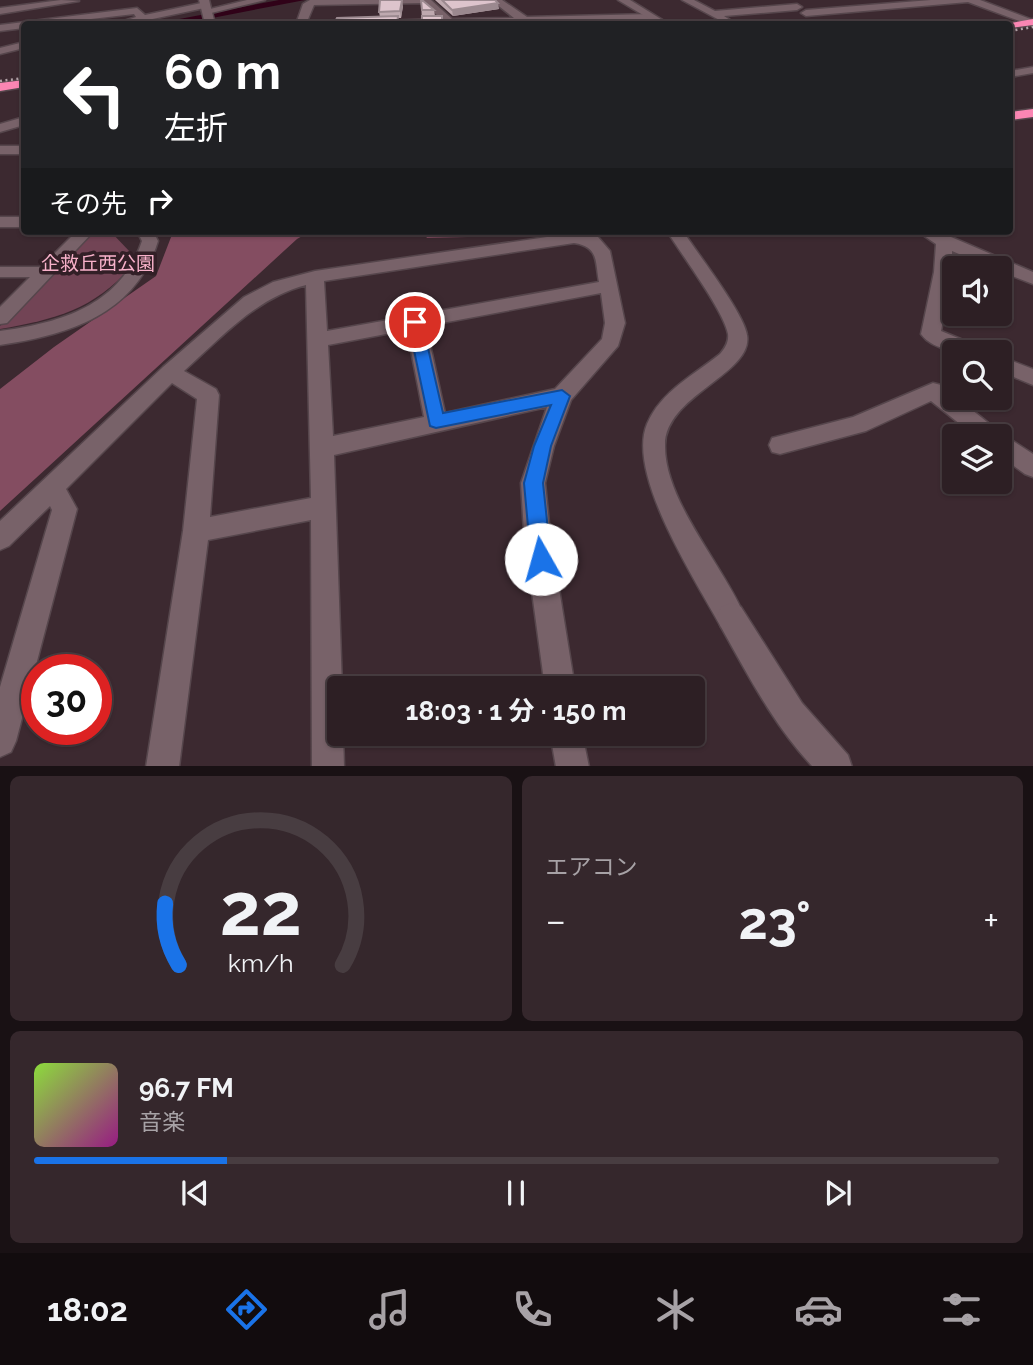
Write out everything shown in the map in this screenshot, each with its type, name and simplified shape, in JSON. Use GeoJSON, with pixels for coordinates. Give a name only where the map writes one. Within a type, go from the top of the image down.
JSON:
{"type":"FeatureCollection","features":[{"type":"Feature","properties":{"kind":"highway"},"geometry":{"type":"LineString","coordinates":[[1013,25],[1033,25]]}},
{"type":"Feature","properties":{"kind":"highway"},"geometry":{"type":"LineString","coordinates":[[1013,33],[1033,25]]}},
{"type":"Feature","properties":{"kind":"highway"},"geometry":{"type":"LineString","coordinates":[[1013,116],[1033,113]]}},
{"type":"Feature","properties":{"kind":"street"},"geometry":{"type":"LineString","coordinates":[[127,21],[207,14],[260,0]]}},
{"type":"Feature","properties":{"kind":"street"},"geometry":{"type":"LineString","coordinates":[[302,21],[308,4],[320,1],[426,0],[449,21]]}},
{"type":"Feature","properties":{"kind":"street"},"geometry":{"type":"LineString","coordinates":[[609,0],[650,21]]}},
{"type":"Feature","properties":{"kind":"street"},"geometry":{"type":"LineString","coordinates":[[623,0],[650,21]]}},
{"type":"Feature","properties":{"kind":"street"},"geometry":{"type":"LineString","coordinates":[[687,0],[727,21]]}},
{"type":"Feature","properties":{"kind":"street"},"geometry":{"type":"LineString","coordinates":[[727,0],[741,12]]}},
{"type":"Feature","properties":{"kind":"street"},"geometry":{"type":"LineString","coordinates":[[786,0],[817,21]]}},
{"type":"Feature","properties":{"kind":"street"},"geometry":{"type":"LineString","coordinates":[[830,0],[848,10]]}},
{"type":"Feature","properties":{"kind":"street"},"geometry":{"type":"LineString","coordinates":[[873,0],[900,15]]}},
{"type":"Feature","properties":{"kind":"street"},"geometry":{"type":"LineString","coordinates":[[806,13],[965,0]]}},
{"type":"Feature","properties":{"kind":"street"},"geometry":{"type":"LineString","coordinates":[[972,0],[1033,25]]}},
{"type":"Feature","properties":{"kind":"street"},"geometry":{"type":"LineString","coordinates":[[69,19],[74,2]]}},
{"type":"Feature","properties":{"kind":"street"},"geometry":{"type":"LineString","coordinates":[[0,11],[74,2],[86,3]]}},
{"type":"Feature","properties":{"kind":"street"},"geometry":{"type":"LineString","coordinates":[[499,2],[524,20]]}},
{"type":"Feature","properties":{"kind":"street"},"geometry":{"type":"LineString","coordinates":[[499,2],[515,2]]}},
{"type":"Feature","properties":{"kind":"street"},"geometry":{"type":"LineString","coordinates":[[713,14],[797,7]]}},
{"type":"Feature","properties":{"kind":"street"},"geometry":{"type":"LineString","coordinates":[[55,21],[138,11],[142,18]]}},
{"type":"Feature","properties":{"kind":"street"},"geometry":{"type":"LineString","coordinates":[[500,21],[638,17]]}},
{"type":"Feature","properties":{"kind":"street"},"geometry":{"type":"LineString","coordinates":[[0,28],[21,26]]}},
{"type":"Feature","properties":{"kind":"street"},"geometry":{"type":"LineString","coordinates":[[0,51],[21,46]]}},
{"type":"Feature","properties":{"kind":"street"},"geometry":{"type":"LineString","coordinates":[[1013,73],[1033,70]]}},
{"type":"Feature","properties":{"kind":"street"},"geometry":{"type":"LineString","coordinates":[[0,128],[21,122]]}},
{"type":"Feature","properties":{"kind":"street"},"geometry":{"type":"LineString","coordinates":[[0,150],[21,150]]}},
{"type":"Feature","properties":{"kind":"street"},"geometry":{"type":"LineString","coordinates":[[0,222],[21,222]]}},
{"type":"Feature","properties":{"kind":"street"},"geometry":{"type":"LineString","coordinates":[[0,318],[82,235]]}},
{"type":"Feature","properties":{"kind":"street"},"geometry":{"type":"LineString","coordinates":[[0,338],[55,327],[96,309],[133,279],[144,265],[150,241],[147,235]]}},
{"type":"Feature","properties":{"kind":"street"},"geometry":{"type":"LineString","coordinates":[[678,235],[730,319],[738,335],[737,348],[730,358],[673,400],[665,411],[655,430],[655,467],[664,492],[731,617],[787,712],[810,742],[836,766]]}},
{"type":"Feature","properties":{"kind":"street"},"geometry":{"type":"LineString","coordinates":[[932,235],[1033,278]]}},
{"type":"Feature","properties":{"kind":"street"},"geometry":{"type":"LineString","coordinates":[[0,538],[170,372],[251,302],[279,286],[315,277],[574,238],[592,241],[602,251],[610,286],[615,323],[611,341],[562,396],[542,446],[533,483],[537,533],[558,676]]}},
{"type":"Feature","properties":{"kind":"street"},"geometry":{"type":"LineString","coordinates":[[944,242],[943,272],[931,334],[945,340]]}},
{"type":"Feature","properties":{"kind":"street"},"geometry":{"type":"LineString","coordinates":[[0,272],[46,272]]}},
{"type":"Feature","properties":{"kind":"street"},"geometry":{"type":"LineString","coordinates":[[315,277],[322,448],[328,766]]}},
{"type":"Feature","properties":{"kind":"street"},"geometry":{"type":"LineString","coordinates":[[317,340],[610,286]]}},
{"type":"Feature","properties":{"kind":"street"},"geometry":{"type":"LineString","coordinates":[[415,322],[436,421]]}},
{"type":"Feature","properties":{"kind":"street"},"geometry":{"type":"LineString","coordinates":[[1012,368],[1033,377]]}},
{"type":"Feature","properties":{"kind":"street"},"geometry":{"type":"LineString","coordinates":[[162,766],[196,531],[208,395],[170,372]]}},
{"type":"Feature","properties":{"kind":"street"},"geometry":{"type":"LineString","coordinates":[[779,445],[858,425],[933,391],[976,424]]}},
{"type":"Feature","properties":{"kind":"street"},"geometry":{"type":"LineString","coordinates":[[322,448],[436,421],[562,396]]}},
{"type":"Feature","properties":{"kind":"street"},"geometry":{"type":"LineString","coordinates":[[1012,452],[1033,467]]}},
{"type":"Feature","properties":{"kind":"street"},"geometry":{"type":"LineString","coordinates":[[0,741],[65,509],[52,488]]}},
{"type":"Feature","properties":{"kind":"street"},"geometry":{"type":"LineString","coordinates":[[196,531],[323,507]]}},
{"type":"Feature","properties":{"kind":"street"},"geometry":{"type":"LineString","coordinates":[[569,746],[573,766]]}},
{"type":"Feature","properties":{"kind":"green space","name":"企救丘西公園"},"geometry":{"type":"Polygon","coordinates":[[[85,235],[114,235],[131,253],[132,266],[88,303],[39,321],[0,329],[85,235]]]}},
{"type":"Feature","properties":{"kind":"shaded area"},"geometry":{"type":"Polygon","coordinates":[[[279,0],[305,0],[196,21],[169,21],[279,0]]]}},
{"type":"Feature","properties":{"kind":"shaded area"},"geometry":{"type":"Polygon","coordinates":[[[172,235],[304,235],[0,511],[0,389],[54,347],[156,276],[172,235]]]}},
{"type":"Feature","properties":{"kind":"shaded area"},"geometry":{"type":"Polygon","coordinates":[[[425,235],[508,235],[508,236],[427,238],[425,235]]]}},
{"type":"Feature","properties":{"kind":"building"},"geometry":{"type":"Polygon","coordinates":[[[380,0],[402,0],[400,11],[379,12],[380,0]]]}},
{"type":"Feature","properties":{"kind":"building"},"geometry":{"type":"Polygon","coordinates":[[[422,0],[434,10],[422,10],[422,0]]]}},
{"type":"Feature","properties":{"kind":"building"},"geometry":{"type":"Polygon","coordinates":[[[442,0],[495,0],[498,3],[452,10],[442,0]]]}},
{"type":"Feature","properties":{"kind":"building"},"geometry":{"type":"Polygon","coordinates":[[[398,16],[397,21],[336,21],[337,18],[398,16]]]}},
{"type":"Feature","properties":{"kind":"building"},"geometry":{"type":"Polygon","coordinates":[[[422,16],[442,16],[442,21],[422,21],[422,16]]]}},
{"type":"Feature","properties":{"kind":"railway"},"geometry":{"type":"LineString","coordinates":[[1013,30],[1033,27]]}},
{"type":"Feature","properties":{"kind":"railway"},"geometry":{"type":"LineString","coordinates":[[0,81],[21,78]]}},
{"type":"Feature","properties":{"kind":"route"},"geometry":{"type":"LineString","coordinates":[[415,322],[436,421],[562,396],[542,446],[533,483],[541,559]]}}]}
